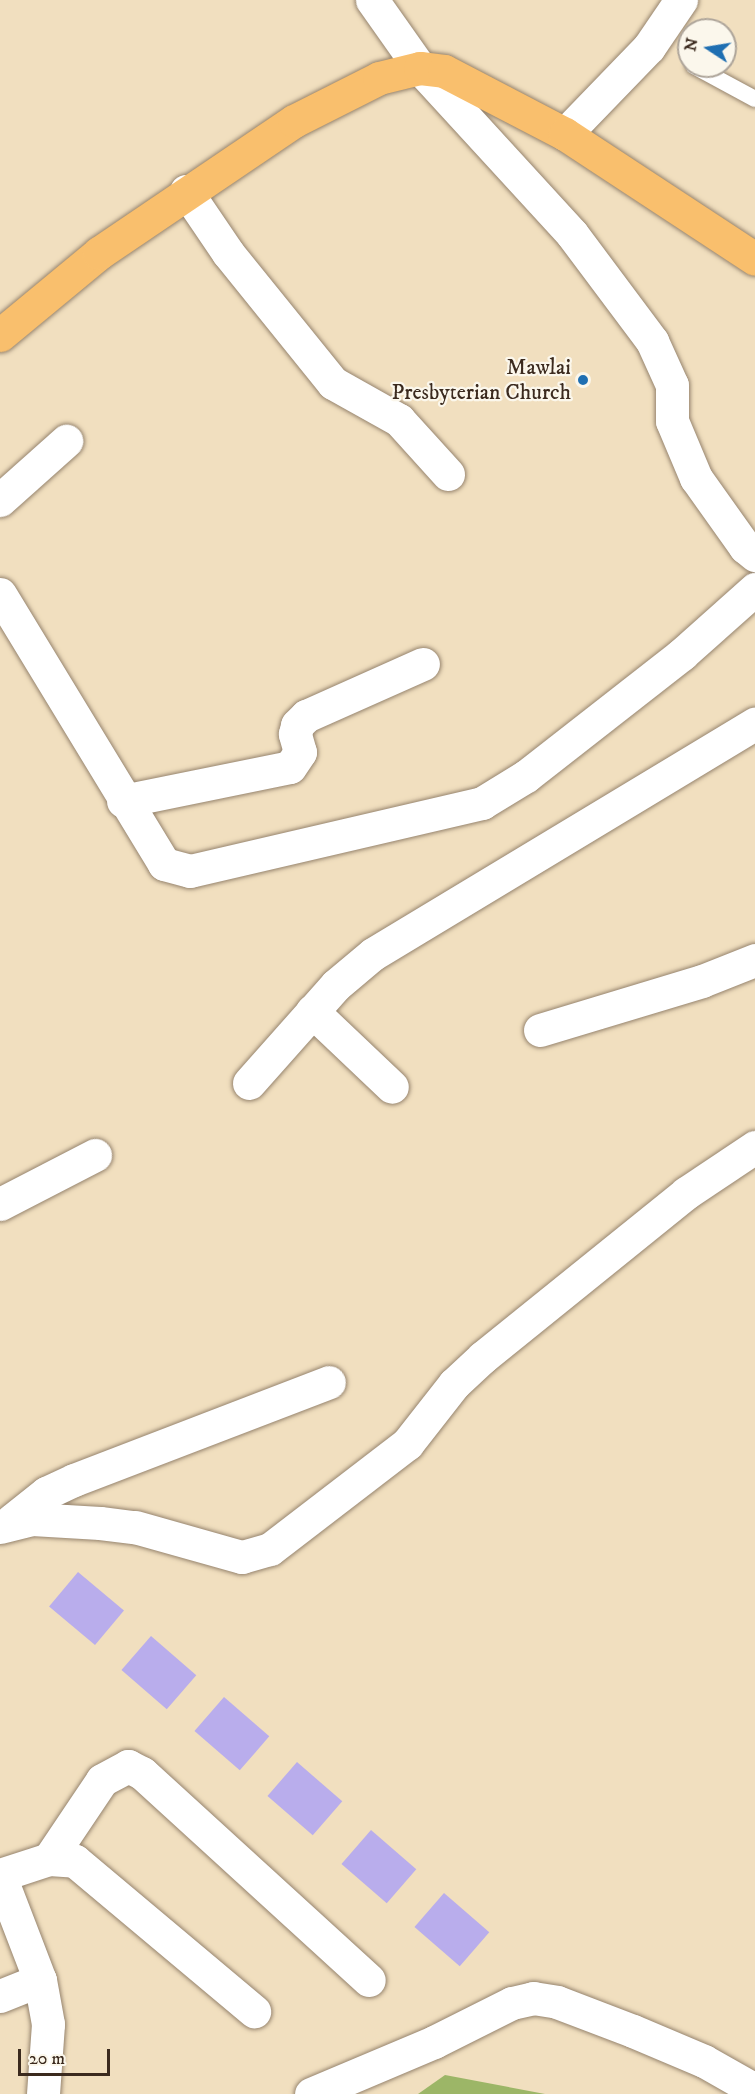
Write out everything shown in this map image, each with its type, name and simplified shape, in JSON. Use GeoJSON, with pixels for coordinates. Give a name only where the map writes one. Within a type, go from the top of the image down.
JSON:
{"type":"FeatureCollection","features":[{"type":"Feature","properties":{"kind":"highway"},"geometry":{"type":"LineString","coordinates":[[0,335],[99,253],[186,191],[312,111],[380,78],[420,68],[444,71],[565,134],[755,259]]}},
{"type":"Feature","properties":{"kind":"street"},"geometry":{"type":"LineString","coordinates":[[372,0],[420,68],[572,234],[652,341],[672,385],[672,421],[696,478],[745,547],[755,555]]}},
{"type":"Feature","properties":{"kind":"street"},"geometry":{"type":"LineString","coordinates":[[565,134],[649,47],[681,0]]}},
{"type":"Feature","properties":{"kind":"street"},"geometry":{"type":"LineString","coordinates":[[186,191],[228,253],[333,383],[399,420],[448,474]]}},
{"type":"Feature","properties":{"kind":"street"},"geometry":{"type":"LineString","coordinates":[[0,500],[66,441]]}},
{"type":"Feature","properties":{"kind":"street"},"geometry":{"type":"LineString","coordinates":[[0,594],[123,801],[164,864],[190,871],[482,803],[526,776],[673,662],[755,589]]}},
{"type":"Feature","properties":{"kind":"street"},"geometry":{"type":"LineString","coordinates":[[123,801],[290,767],[300,752],[295,734],[297,725],[306,716],[423,664]]}},
{"type":"Feature","properties":{"kind":"street"},"geometry":{"type":"LineString","coordinates":[[249,1083],[336,985],[374,954],[755,724]]}},
{"type":"Feature","properties":{"kind":"street"},"geometry":{"type":"LineString","coordinates":[[540,1030],[702,981],[755,960]]}},
{"type":"Feature","properties":{"kind":"street"},"geometry":{"type":"LineString","coordinates":[[312,1011],[392,1087]]}},
{"type":"Feature","properties":{"kind":"street"},"geometry":{"type":"LineString","coordinates":[[5,1524],[32,1519],[135,1527],[242,1557],[270,1549],[407,1444],[454,1384],[483,1358],[686,1193],[755,1147]]}},
{"type":"Feature","properties":{"kind":"street"},"geometry":{"type":"LineString","coordinates":[[0,1204],[96,1155]]}},
{"type":"Feature","properties":{"kind":"street"},"geometry":{"type":"LineString","coordinates":[[5,1524],[46,1493],[74,1480],[329,1382]]}},
{"type":"Feature","properties":{"kind":"street"},"geometry":{"type":"LineString","coordinates":[[49,1859],[102,1780],[128,1766],[142,1773],[369,1980]]}},
{"type":"Feature","properties":{"kind":"street"},"geometry":{"type":"LineString","coordinates":[[44,2094],[48,2024],[40,1980],[0,1876],[49,1859],[75,1862],[103,1882],[254,2011]]}},
{"type":"Feature","properties":{"kind":"street"},"geometry":{"type":"LineString","coordinates":[[0,1996],[40,1980]]}},
{"type":"Feature","properties":{"kind":"street"},"geometry":{"type":"LineString","coordinates":[[311,2094],[434,2042],[512,2003],[533,1998],[557,2002],[633,2031],[704,2061],[755,2090]]}},
{"type":"Feature","properties":{"kind":"lane"},"geometry":{"type":"LineString","coordinates":[[716,78],[755,99]]}},
{"type":"Feature","properties":{"kind":"green space"},"geometry":{"type":"Polygon","coordinates":[[[445,2075],[545,2094],[418,2094],[445,2075]]]}},
{"type":"Feature","properties":{"kind":"building"},"geometry":{"type":"Polygon","coordinates":[[[78,1572],[124,1611],[95,1645],[49,1606],[78,1572]]]}},
{"type":"Feature","properties":{"kind":"building"},"geometry":{"type":"Polygon","coordinates":[[[151,1636],[196,1675],[167,1709],[121,1670],[151,1636]]]}},
{"type":"Feature","properties":{"kind":"building"},"geometry":{"type":"Polygon","coordinates":[[[224,1697],[269,1736],[240,1770],[194,1731],[224,1697]]]}},
{"type":"Feature","properties":{"kind":"building"},"geometry":{"type":"Polygon","coordinates":[[[297,1762],[342,1801],[313,1835],[267,1796],[297,1762]]]}},
{"type":"Feature","properties":{"kind":"building"},"geometry":{"type":"Polygon","coordinates":[[[371,1830],[416,1869],[387,1903],[341,1864],[371,1830]]]}},
{"type":"Feature","properties":{"kind":"building"},"geometry":{"type":"Polygon","coordinates":[[[444,1893],[489,1932],[460,1966],[414,1927],[444,1893]]]}},
{"type":"Feature","properties":{"kind":"place","name":"Mawlai Presbyterian Church"},"geometry":{"type":"Point","coordinates":[583,380]}}]}
